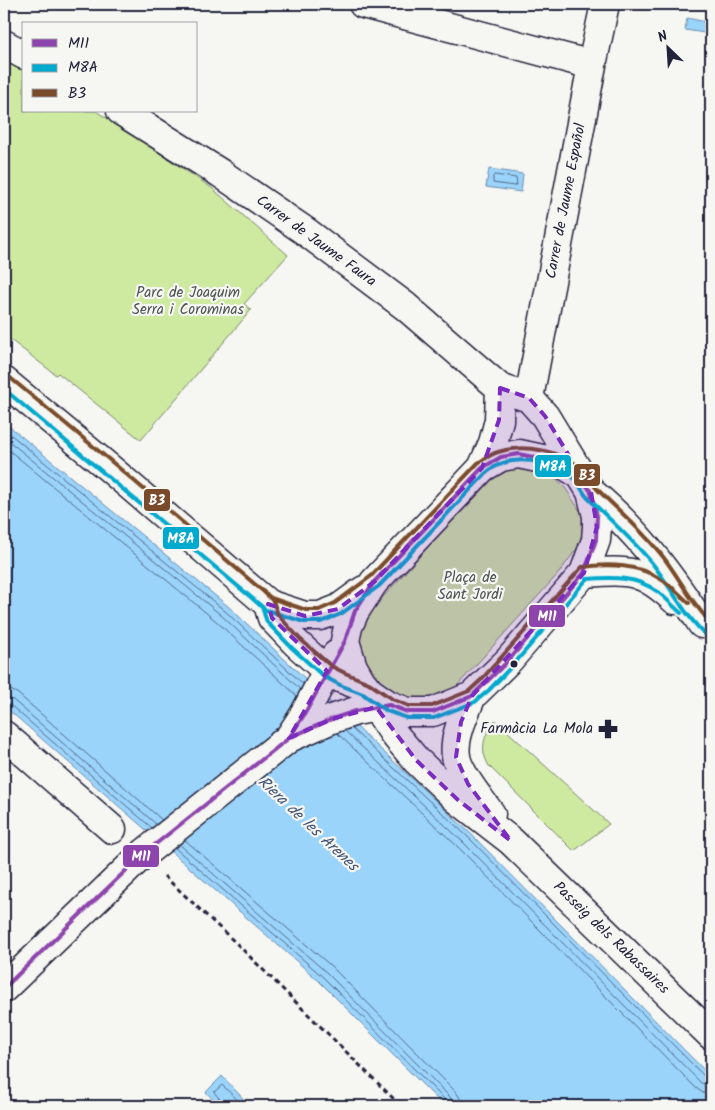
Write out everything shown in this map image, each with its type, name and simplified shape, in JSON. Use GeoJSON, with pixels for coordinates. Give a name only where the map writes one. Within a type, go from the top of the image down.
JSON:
{"type":"FeatureCollection","features":[{"type":"Feature","properties":{"kind":"street"},"geometry":{"type":"LineString","coordinates":[[363,4],[592,65]]}},
{"type":"Feature","properties":{"kind":"street","name":"Carrer de Jaume Español"},"geometry":{"type":"LineString","coordinates":[[529,398],[605,4]]}},
{"type":"Feature","properties":{"kind":"street"},"geometry":{"type":"LineString","coordinates":[[4,44],[22,54]]}},
{"type":"Feature","properties":{"kind":"street","name":"Carrer de Jaume Faura"},"geometry":{"type":"LineString","coordinates":[[122,112],[220,174],[305,231],[405,306],[500,388],[529,398]]}},
{"type":"Feature","properties":{"kind":"street"},"geometry":{"type":"LineString","coordinates":[[4,381],[268,604],[305,616],[320,616],[338,609],[374,582],[482,468],[501,457],[519,454],[561,463],[585,483],[643,543],[665,569],[707,627]]}},
{"type":"Feature","properties":{"kind":"street"},"geometry":{"type":"LineString","coordinates":[[482,468],[493,443],[497,428],[500,388]]}},
{"type":"Feature","properties":{"kind":"street"},"geometry":{"type":"LineString","coordinates":[[268,604],[272,618],[325,675],[342,679],[371,700],[408,712],[433,712],[472,696],[509,660],[584,573],[596,540],[597,516],[585,483],[550,424],[529,398]]}},
{"type":"Feature","properties":{"kind":"street"},"geometry":{"type":"LineString","coordinates":[[584,573],[628,571],[646,577],[662,588],[707,627]]}},
{"type":"Feature","properties":{"kind":"street"},"geometry":{"type":"LineString","coordinates":[[289,738],[345,641],[355,611],[374,582]]}},
{"type":"Feature","properties":{"kind":"street"},"geometry":{"type":"LineString","coordinates":[[345,641],[353,667],[371,700]]}},
{"type":"Feature","properties":{"kind":"street","name":"Passeig dels Rabassaires"},"geometry":{"type":"LineString","coordinates":[[472,696],[461,722],[456,757],[468,784],[511,841]]}},
{"type":"Feature","properties":{"kind":"street"},"geometry":{"type":"LineString","coordinates":[[4,988],[142,855],[289,738],[371,700]]}},
{"type":"Feature","properties":{"kind":"street","name":"Passeig dels Rabassaires"},"geometry":{"type":"LineString","coordinates":[[371,700],[394,734],[416,760],[458,800],[511,841],[711,1035]]}},
{"type":"Feature","properties":{"kind":"street"},"geometry":{"type":"LineString","coordinates":[[4,735],[112,829]]}},
{"type":"Feature","properties":{"kind":"path"},"geometry":{"type":"LineString","coordinates":[[142,855],[238,944],[401,1106]]}},
{"type":"Feature","properties":{"kind":"highlighted area"},"geometry":{"type":"Polygon","coordinates":[[[500,388],[529,398],[545,416],[591,492],[597,527],[584,573],[472,696],[461,722],[456,757],[468,784],[511,841],[458,800],[416,760],[376,707],[332,719],[289,738],[327,671],[272,618],[268,604],[305,616],[338,609],[374,582],[482,468],[499,420],[500,388]]]}},
{"type":"Feature","properties":{"kind":"green space","name":"Parc de Joaquim Serra i Corominas"},"geometry":{"type":"Polygon","coordinates":[[[4,60],[22,69],[22,112],[98,112],[212,188],[288,255],[244,304],[251,310],[141,440],[58,373],[56,375],[4,335],[4,60]]]}},
{"type":"Feature","properties":{"kind":"green space","name":"Plaça de Sant Jordi"},"geometry":{"type":"Polygon","coordinates":[[[513,466],[551,474],[564,486],[582,514],[583,527],[578,547],[559,573],[457,686],[442,698],[416,702],[392,692],[367,668],[359,644],[360,632],[374,607],[430,545],[498,474],[513,466]]]}},
{"type":"Feature","properties":{"kind":"green space"},"geometry":{"type":"Polygon","coordinates":[[[495,720],[609,824],[574,851],[489,766],[484,754],[484,742],[495,720]]]}},
{"type":"Feature","properties":{"kind":"water"},"geometry":{"type":"Polygon","coordinates":[[[687,18],[711,23],[711,34],[685,30],[687,18]]]}},
{"type":"Feature","properties":{"kind":"water"},"geometry":{"type":"Polygon","coordinates":[[[489,169],[523,174],[521,192],[486,187],[489,169]]]}},
{"type":"Feature","properties":{"kind":"water","name":"Riera de les Arenes"},"geometry":{"type":"Polygon","coordinates":[[[4,422],[229,607],[471,834],[711,1077],[711,1106],[444,1106],[318,980],[4,706],[4,422]]]}},
{"type":"Feature","properties":{"kind":"water"},"geometry":{"type":"Polygon","coordinates":[[[222,1076],[250,1106],[219,1106],[206,1092],[222,1076]]]}},
{"type":"Feature","properties":{"kind":"transit line","name":"B3"},"geometry":{"type":"LineString","coordinates":[[8,376],[271,598],[306,610],[319,610],[335,603],[370,577],[478,463],[498,452],[519,448],[552,453],[563,457],[581,468],[597,489],[656,549],[711,623]]}},
{"type":"Feature","properties":{"kind":"transit line","name":"M8A"},"geometry":{"type":"LineString","coordinates":[[4,389],[266,610],[304,622],[321,622],[341,614],[379,586],[486,473],[503,463],[521,460],[550,465],[568,473],[575,479],[588,498],[652,563],[684,610],[707,636]]}},
{"type":"Feature","properties":{"kind":"transit line","name":"M11"},"geometry":{"type":"LineString","coordinates":[[519,454],[561,463],[579,474],[591,492],[597,516],[596,540],[584,573],[509,660],[472,696],[433,712],[408,712],[389,705],[356,711],[332,719],[289,738],[345,641],[355,611],[374,582],[482,468],[501,457],[519,454]]}},
{"type":"Feature","properties":{"kind":"transit line","name":"B3"},"geometry":{"type":"LineString","coordinates":[[262,590],[273,601],[278,615],[300,639],[331,666],[369,683],[392,699],[409,706],[432,706],[469,691],[582,567],[615,565],[636,568],[656,576],[689,603]]}},
{"type":"Feature","properties":{"kind":"transit line","name":"M8A"},"geometry":{"type":"LineString","coordinates":[[254,600],[262,607],[267,622],[323,676],[363,694],[387,711],[407,718],[434,718],[475,702],[514,664],[587,579],[615,578],[642,583],[658,592],[681,613]]}},
{"type":"Feature","properties":{"kind":"transit line","name":"M11"},"geometry":{"type":"LineString","coordinates":[[4,988],[142,855],[289,738]]}},
{"type":"Feature","properties":{"kind":"place","name":"Farmàcia La Mola"},"geometry":{"type":"Point","coordinates":[608,729]}}]}
